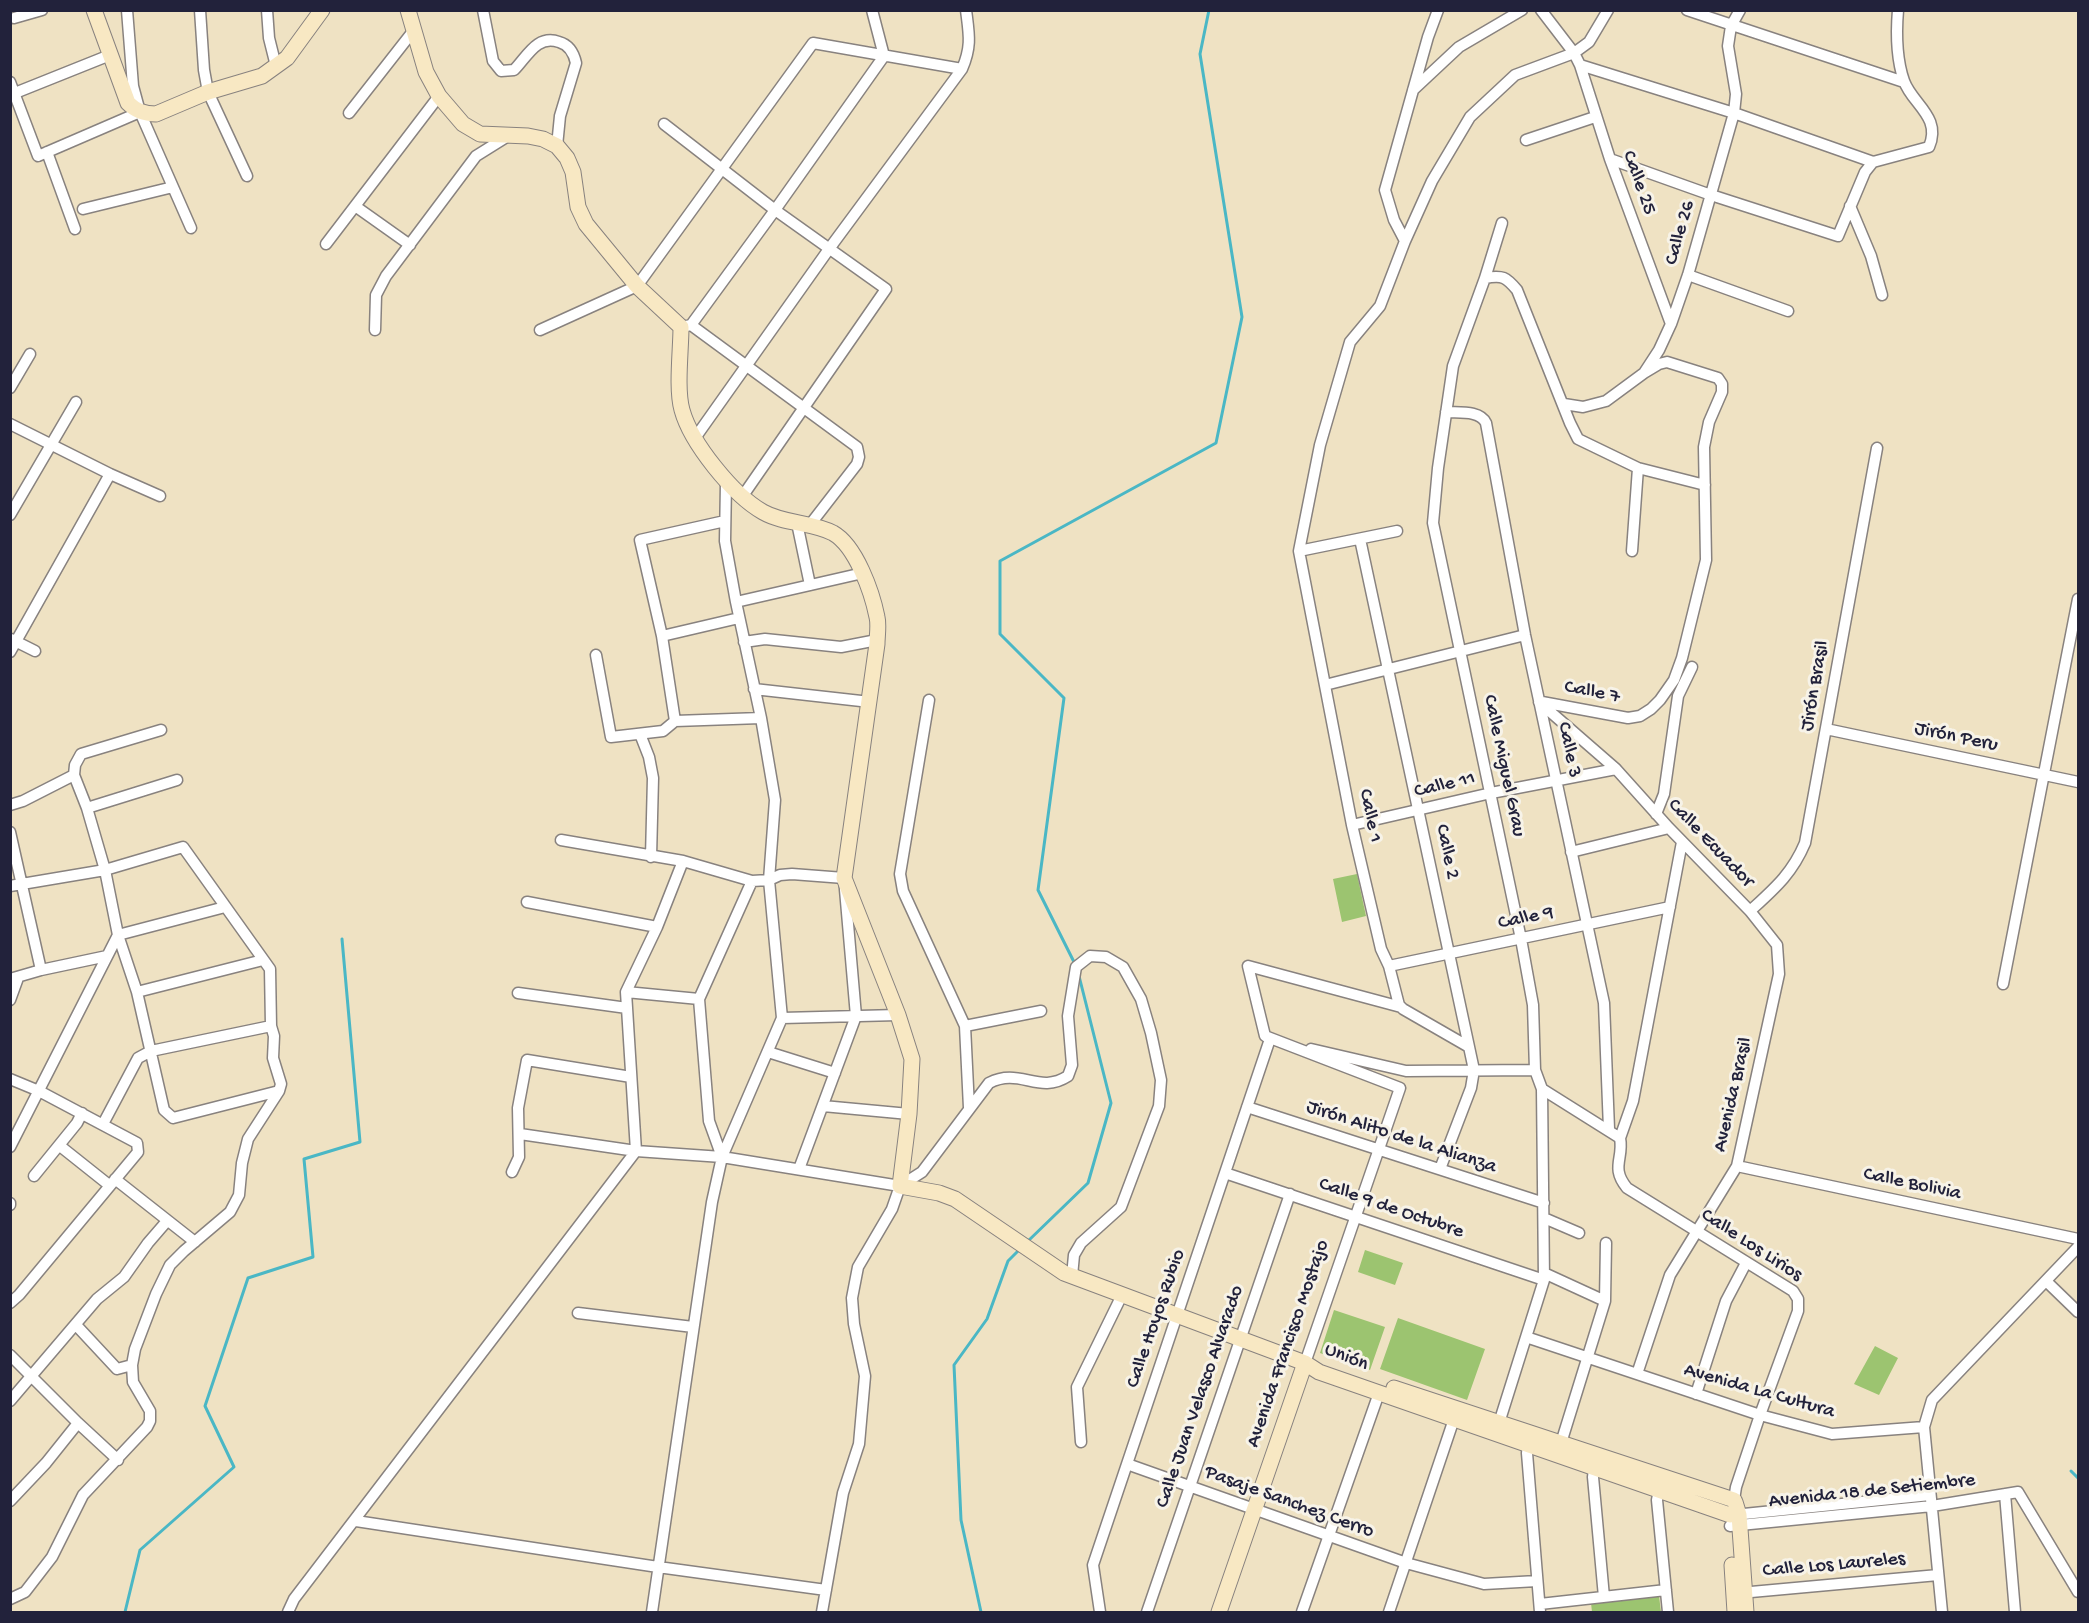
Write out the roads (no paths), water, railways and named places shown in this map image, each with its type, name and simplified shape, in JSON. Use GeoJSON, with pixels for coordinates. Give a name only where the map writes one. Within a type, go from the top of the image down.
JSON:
{"type":"FeatureCollection","features":[{"type":"Feature","properties":{"kind":"street"},"geometry":{"type":"LineString","coordinates":[[14,18],[42,10]]}},
{"type":"Feature","properties":{"kind":"street"},"geometry":{"type":"LineString","coordinates":[[94,10],[128,103],[140,112],[156,114],[208,92],[262,76],[287,58],[322,10]]}},
{"type":"Feature","properties":{"kind":"street"},"geometry":{"type":"LineString","coordinates":[[127,10],[133,86],[140,112],[191,228]]}},
{"type":"Feature","properties":{"kind":"street"},"geometry":{"type":"LineString","coordinates":[[200,10],[204,70],[208,92],[247,176]]}},
{"type":"Feature","properties":{"kind":"street"},"geometry":{"type":"LineString","coordinates":[[267,10],[269,38],[276,66]]}},
{"type":"Feature","properties":{"kind":"street"},"geometry":{"type":"LineString","coordinates":[[408,10],[426,72],[439,96],[463,124],[480,134],[528,136],[543,139],[557,146],[567,158],[573,172],[578,207],[586,224],[637,286],[686,326],[747,366],[857,447],[859,457],[856,464],[803,525],[810,585]]}},
{"type":"Feature","properties":{"kind":"street"},"geometry":{"type":"LineString","coordinates":[[483,10],[493,61],[497,69],[501,71],[514,70],[533,47],[548,40],[564,43],[574,55],[576,63],[560,116],[557,146]]}},
{"type":"Feature","properties":{"kind":"street"},"geometry":{"type":"LineString","coordinates":[[799,1169],[856,1016],[844,878],[870,702],[877,640],[877,618],[863,573],[847,545],[833,533],[764,513],[742,498],[726,483],[695,438],[682,410],[680,395],[686,326],[775,210],[884,56],[872,10]]}},
{"type":"Feature","properties":{"kind":"street"},"geometry":{"type":"LineString","coordinates":[[695,438],[829,249],[962,69],[970,43],[966,10]]}},
{"type":"Feature","properties":{"kind":"street"},"geometry":{"type":"LineString","coordinates":[[1405,241],[1394,220],[1385,190],[1428,37],[1438,10]]}},
{"type":"Feature","properties":{"kind":"street"},"geometry":{"type":"LineString","coordinates":[[1413,90],[1459,47],[1522,10]]}},
{"type":"Feature","properties":{"kind":"street","name":"Calle 25"},"geometry":{"type":"LineString","coordinates":[[1541,10],[1574,53],[1580,65],[1595,117],[1671,324]]}},
{"type":"Feature","properties":{"kind":"street"},"geometry":{"type":"LineString","coordinates":[[1397,531],[1299,551],[1320,445],[1350,342],[1380,306],[1405,241],[1432,181],[1470,117],[1515,75],[1574,53],[1589,42],[1608,10]]}},
{"type":"Feature","properties":{"kind":"street"},"geometry":{"type":"LineString","coordinates":[[1687,10],[1904,82]]}},
{"type":"Feature","properties":{"kind":"street","name":"Calle 26"},"geometry":{"type":"LineString","coordinates":[[1564,404],[1583,407],[1606,401],[1644,373],[1671,324],[1688,275],[1734,113],[1736,94],[1728,46],[1731,26],[1740,10]]}},
{"type":"Feature","properties":{"kind":"street"},"geometry":{"type":"LineString","coordinates":[[1580,65],[1734,113],[1873,162],[1929,147],[1932,140],[1929,116],[1904,82],[1897,51],[1898,10]]}},
{"type":"Feature","properties":{"kind":"street"},"geometry":{"type":"LineString","coordinates":[[349,113],[414,30]]}},
{"type":"Feature","properties":{"kind":"street"},"geometry":{"type":"LineString","coordinates":[[540,330],[637,286],[813,44],[962,69]]}},
{"type":"Feature","properties":{"kind":"street"},"geometry":{"type":"LineString","coordinates":[[15,93],[110,55]]}},
{"type":"Feature","properties":{"kind":"street"},"geometry":{"type":"LineString","coordinates":[[10,82],[38,156],[140,112]]}},
{"type":"Feature","properties":{"kind":"street"},"geometry":{"type":"LineString","coordinates":[[326,244],[439,96]]}},
{"type":"Feature","properties":{"kind":"street"},"geometry":{"type":"LineString","coordinates":[[1526,140],[1595,117]]}},
{"type":"Feature","properties":{"kind":"street"},"geometry":{"type":"LineString","coordinates":[[664,124],[775,210],[886,290],[742,498]]}},
{"type":"Feature","properties":{"kind":"street"},"geometry":{"type":"LineString","coordinates":[[375,330],[376,295],[386,276],[476,156],[509,136]]}},
{"type":"Feature","properties":{"kind":"street"},"geometry":{"type":"LineString","coordinates":[[47,152],[75,229]]}},
{"type":"Feature","properties":{"kind":"street"},"geometry":{"type":"LineString","coordinates":[[1610,159],[1838,236],[1865,172],[1873,162]]}},
{"type":"Feature","properties":{"kind":"street"},"geometry":{"type":"LineString","coordinates":[[83,209],[173,187]]}},
{"type":"Feature","properties":{"kind":"street"},"geometry":{"type":"LineString","coordinates":[[355,206],[410,245]]}},
{"type":"Feature","properties":{"kind":"street"},"geometry":{"type":"LineString","coordinates":[[1850,206],[1871,256],[1882,295]]}},
{"type":"Feature","properties":{"kind":"street","name":"Calle Miguel Grau"},"geometry":{"type":"LineString","coordinates":[[1499,1423],[1544,1277],[1542,1089],[1535,1070],[1533,1005],[1521,939],[1433,523],[1438,468],[1453,366],[1502,223]]}},
{"type":"Feature","properties":{"kind":"street"},"geometry":{"type":"LineString","coordinates":[[1688,275],[1788,311]]}},
{"type":"Feature","properties":{"kind":"street"},"geometry":{"type":"LineString","coordinates":[[1485,278],[1497,276],[1507,278],[1517,290],[1578,439],[1638,468],[1705,485]]}},
{"type":"Feature","properties":{"kind":"street"},"geometry":{"type":"LineString","coordinates":[[10,388],[30,354]]}},
{"type":"Feature","properties":{"kind":"street","name":"Calle 7"},"geometry":{"type":"LineString","coordinates":[[1539,702],[1628,718],[1640,716],[1651,710],[1664,694],[1674,680],[1682,658],[1706,560],[1704,447],[1709,422],[1722,392],[1722,384],[1718,378],[1667,362],[1644,373]]}},
{"type":"Feature","properties":{"kind":"street"},"geometry":{"type":"LineString","coordinates":[[10,515],[76,402]]}},
{"type":"Feature","properties":{"kind":"street","name":"Calle 3"},"geometry":{"type":"LineString","coordinates":[[1446,412],[1479,414],[1485,420],[1525,635],[1604,1003],[1609,1130]]}},
{"type":"Feature","properties":{"kind":"street"},"geometry":{"type":"LineString","coordinates":[[10,424],[159,496]]}},
{"type":"Feature","properties":{"kind":"street","name":"Jirón Brasil"},"geometry":{"type":"LineString","coordinates":[[1750,911],[1783,881],[1797,861],[1804,843],[1877,448]]}},
{"type":"Feature","properties":{"kind":"street"},"geometry":{"type":"LineString","coordinates":[[1632,551],[1638,468]]}},
{"type":"Feature","properties":{"kind":"street"},"geometry":{"type":"LineString","coordinates":[[10,652],[13,640],[110,474]]}},
{"type":"Feature","properties":{"kind":"street"},"geometry":{"type":"LineString","coordinates":[[652,1612],[712,1202],[722,1157],[782,1018],[769,880],[775,801],[761,718],[725,541],[726,483]]}},
{"type":"Feature","properties":{"kind":"street"},"geometry":{"type":"LineString","coordinates":[[675,721],[662,636],[640,540],[725,521]]}},
{"type":"Feature","properties":{"kind":"street","name":"Calle 2"},"geometry":{"type":"LineString","coordinates":[[1360,539],[1474,1070],[1471,1088],[1440,1169]]}},
{"type":"Feature","properties":{"kind":"street","name":"Calle 1"},"geometry":{"type":"LineString","coordinates":[[1299,551],[1352,825],[1381,949],[1389,966],[1401,1007]]}},
{"type":"Feature","properties":{"kind":"street"},"geometry":{"type":"LineString","coordinates":[[736,602],[863,573]]}},
{"type":"Feature","properties":{"kind":"street"},"geometry":{"type":"LineString","coordinates":[[2002,984],[2079,599]]}},
{"type":"Feature","properties":{"kind":"street"},"geometry":{"type":"LineString","coordinates":[[662,636],[739,618]]}},
{"type":"Feature","properties":{"kind":"street"},"geometry":{"type":"LineString","coordinates":[[1325,685],[1525,635]]}},
{"type":"Feature","properties":{"kind":"street"},"geometry":{"type":"LineString","coordinates":[[744,642],[765,639],[841,647],[877,640]]}},
{"type":"Feature","properties":{"kind":"street"},"geometry":{"type":"LineString","coordinates":[[13,640],[35,651]]}},
{"type":"Feature","properties":{"kind":"street"},"geometry":{"type":"LineString","coordinates":[[596,655],[610,737],[663,730],[675,721],[761,718]]}},
{"type":"Feature","properties":{"kind":"street"},"geometry":{"type":"LineString","coordinates":[[1656,814],[1664,794],[1678,696],[1692,667]]}},
{"type":"Feature","properties":{"kind":"street"},"geometry":{"type":"LineString","coordinates":[[754,689],[870,702]]}},
{"type":"Feature","properties":{"kind":"street"},"geometry":{"type":"LineString","coordinates":[[1664,694],[1678,696]]}},
{"type":"Feature","properties":{"kind":"street"},"geometry":{"type":"LineString","coordinates":[[929,700],[900,874],[903,891],[965,1026],[969,1108]]}},
{"type":"Feature","properties":{"kind":"street","name":"Calle Ecuador"},"geometry":{"type":"LineString","coordinates":[[1539,702],[1616,769],[1682,842],[1750,911],[1777,945]]}},
{"type":"Feature","properties":{"kind":"street","name":"Jirón Peru"},"geometry":{"type":"LineString","coordinates":[[1826,729],[2079,782]]}},
{"type":"Feature","properties":{"kind":"street"},"geometry":{"type":"LineString","coordinates":[[161,730],[81,754],[75,765],[75,775],[105,870],[118,935],[137,992],[164,1110],[173,1118],[279,1091]]}},
{"type":"Feature","properties":{"kind":"street"},"geometry":{"type":"LineString","coordinates":[[640,734],[649,757],[653,778],[651,857]]}},
{"type":"Feature","properties":{"kind":"street","name":"Calle 11"},"geometry":{"type":"LineString","coordinates":[[1352,825],[1616,769]]}},
{"type":"Feature","properties":{"kind":"street"},"geometry":{"type":"LineString","coordinates":[[10,805],[23,801],[75,775]]}},
{"type":"Feature","properties":{"kind":"street"},"geometry":{"type":"LineString","coordinates":[[87,808],[177,780]]}},
{"type":"Feature","properties":{"kind":"street"},"geometry":{"type":"LineString","coordinates":[[1571,852],[1669,828]]}},
{"type":"Feature","properties":{"kind":"street"},"geometry":{"type":"LineString","coordinates":[[10,832],[16,885],[41,970]]}},
{"type":"Feature","properties":{"kind":"street"},"geometry":{"type":"LineString","coordinates":[[561,840],[682,861],[752,880],[769,880],[780,875],[792,874],[844,878]]}},
{"type":"Feature","properties":{"kind":"street","name":"Calle Los Lirios"},"geometry":{"type":"LineString","coordinates":[[1682,842],[1633,1101],[1620,1137],[1622,1144],[1617,1167],[1620,1178],[1627,1188],[1793,1291],[1798,1299],[1798,1311],[1736,1487],[1735,1516]]}},
{"type":"Feature","properties":{"kind":"street"},"geometry":{"type":"LineString","coordinates":[[10,1599],[25,1592],[44,1570],[56,1551],[83,1495],[147,1427],[150,1421],[150,1411],[134,1382],[132,1365],[135,1350],[156,1294],[170,1265],[183,1251],[230,1212],[239,1195],[242,1163],[248,1139],[279,1091],[281,1084],[273,1058],[270,969],[183,847],[105,870],[16,885]]}},
{"type":"Feature","properties":{"kind":"street"},"geometry":{"type":"LineString","coordinates":[[288,1612],[292,1603],[636,1151],[626,992],[657,927],[682,861]]}},
{"type":"Feature","properties":{"kind":"street"},"geometry":{"type":"LineString","coordinates":[[822,1612],[843,1493],[859,1444],[865,1376],[854,1324],[852,1298],[858,1267],[892,1209],[900,1186],[909,1114],[912,1059],[898,1016],[844,878]]}},
{"type":"Feature","properties":{"kind":"street"},"geometry":{"type":"LineString","coordinates":[[722,1157],[709,1121],[699,999],[752,880]]}},
{"type":"Feature","properties":{"kind":"street"},"geometry":{"type":"LineString","coordinates":[[527,902],[657,927]]}},
{"type":"Feature","properties":{"kind":"street"},"geometry":{"type":"LineString","coordinates":[[10,1147],[118,935],[225,907]]}},
{"type":"Feature","properties":{"kind":"street","name":"Calle 9"},"geometry":{"type":"LineString","coordinates":[[1389,966],[1670,908]]}},
{"type":"Feature","properties":{"kind":"street","name":"Avenida Brasil"},"geometry":{"type":"LineString","coordinates":[[1637,1374],[1670,1275],[1737,1166],[1779,974],[1777,945]]}},
{"type":"Feature","properties":{"kind":"street"},"geometry":{"type":"LineString","coordinates":[[10,1000],[14,978],[107,956]]}},
{"type":"Feature","properties":{"kind":"street"},"geometry":{"type":"LineString","coordinates":[[900,1186],[922,1172],[989,1083],[1009,1076],[1043,1083],[1058,1083],[1068,1076],[1072,1065],[1068,1016],[1076,967],[1090,956],[1107,957],[1123,967],[1141,999],[1161,1080],[1159,1106],[1120,1207],[1081,1243],[1074,1255],[1072,1276]]}},
{"type":"Feature","properties":{"kind":"street"},"geometry":{"type":"LineString","coordinates":[[137,992],[263,960]]}},
{"type":"Feature","properties":{"kind":"street"},"geometry":{"type":"LineString","coordinates":[[1469,1047],[1401,1007],[1248,966],[1262,1028],[1265,1036],[1270,1039],[1406,1071],[1535,1070]]}},
{"type":"Feature","properties":{"kind":"street"},"geometry":{"type":"LineString","coordinates":[[1372,999],[1381,998],[1393,982]]}},
{"type":"Feature","properties":{"kind":"street"},"geometry":{"type":"LineString","coordinates":[[626,992],[699,999]]}},
{"type":"Feature","properties":{"kind":"street"},"geometry":{"type":"LineString","coordinates":[[518,993],[627,1008]]}},
{"type":"Feature","properties":{"kind":"street"},"geometry":{"type":"LineString","coordinates":[[965,1026],[1041,1011]]}},
{"type":"Feature","properties":{"kind":"street"},"geometry":{"type":"LineString","coordinates":[[782,1018],[898,1016]]}},
{"type":"Feature","properties":{"kind":"street"},"geometry":{"type":"LineString","coordinates":[[103,1124],[138,1058],[151,1051],[271,1026]]}},
{"type":"Feature","properties":{"kind":"street","name":"Avenida Francisco Mostajo"},"geometry":{"type":"LineString","coordinates":[[1219,1612],[1400,1089],[1270,1039]]}},
{"type":"Feature","properties":{"kind":"street","name":"Calle Hoyos Rubio"},"geometry":{"type":"LineString","coordinates":[[1100,1612],[1093,1565],[1270,1039]]}},
{"type":"Feature","properties":{"kind":"street"},"geometry":{"type":"LineString","coordinates":[[768,1052],[835,1073]]}},
{"type":"Feature","properties":{"kind":"street"},"geometry":{"type":"LineString","coordinates":[[512,1172],[519,1157],[518,1108],[527,1060],[631,1077]]}},
{"type":"Feature","properties":{"kind":"street"},"geometry":{"type":"LineString","coordinates":[[10,1079],[39,1090],[137,1143],[138,1152],[19,1295],[10,1302]]}},
{"type":"Feature","properties":{"kind":"street"},"geometry":{"type":"LineString","coordinates":[[1542,1089],[1620,1137]]}},
{"type":"Feature","properties":{"kind":"street"},"geometry":{"type":"LineString","coordinates":[[823,1106],[909,1114]]}},
{"type":"Feature","properties":{"kind":"street","name":"Jirón Alito de la Alianza"},"geometry":{"type":"LineString","coordinates":[[1247,1107],[1544,1203]]}},
{"type":"Feature","properties":{"kind":"street"},"geometry":{"type":"LineString","coordinates":[[34,1176],[60,1146],[82,1113]]}},
{"type":"Feature","properties":{"kind":"street"},"geometry":{"type":"LineString","coordinates":[[520,1134],[636,1151],[722,1157],[947,1195],[1072,1276],[1305,1363]]}},
{"type":"Feature","properties":{"kind":"street"},"geometry":{"type":"LineString","coordinates":[[60,1146],[195,1242]]}},
{"type":"Feature","properties":{"kind":"street","name":"Calle Bolivia"},"geometry":{"type":"LineString","coordinates":[[1737,1166],[2079,1239]]}},
{"type":"Feature","properties":{"kind":"street","name":"Calle 9 de Octubre"},"geometry":{"type":"LineString","coordinates":[[1225,1173],[1544,1277],[1605,1301]]}},
{"type":"Feature","properties":{"kind":"street","name":"Calle Juan Velasco Alvarado"},"geometry":{"type":"LineString","coordinates":[[1147,1612],[1290,1194]]}},
{"type":"Feature","properties":{"kind":"street"},"geometry":{"type":"LineString","coordinates":[[1544,1218],[1579,1233]]}},
{"type":"Feature","properties":{"kind":"street"},"geometry":{"type":"LineString","coordinates":[[10,1401],[98,1299],[124,1277],[167,1221]]}},
{"type":"Feature","properties":{"kind":"street"},"geometry":{"type":"LineString","coordinates":[[1561,1443],[1605,1301],[1606,1243]]}},
{"type":"Feature","properties":{"kind":"street"},"geometry":{"type":"LineString","coordinates":[[1942,1612],[1924,1427],[1932,1400],[2079,1247]]}},
{"type":"Feature","properties":{"kind":"street"},"geometry":{"type":"LineString","coordinates":[[1696,1394],[1726,1301],[1746,1263]]}},
{"type":"Feature","properties":{"kind":"street"},"geometry":{"type":"LineString","coordinates":[[2046,1281],[2079,1312]]}},
{"type":"Feature","properties":{"kind":"street"},"geometry":{"type":"LineString","coordinates":[[1082,1442],[1077,1387],[1122,1295]]}},
{"type":"Feature","properties":{"kind":"street"},"geometry":{"type":"LineString","coordinates":[[578,1313],[693,1327]]}},
{"type":"Feature","properties":{"kind":"street"},"geometry":{"type":"LineString","coordinates":[[76,1325],[117,1369],[132,1365]]}},
{"type":"Feature","properties":{"kind":"street","name":"Avenida La Cultura"},"geometry":{"type":"LineString","coordinates":[[1526,1337],[1760,1415],[1832,1434],[1924,1427]]}},
{"type":"Feature","properties":{"kind":"street"},"geometry":{"type":"LineString","coordinates":[[10,1355],[118,1460]]}},
{"type":"Feature","properties":{"kind":"street","name":"Unión"},"geometry":{"type":"LineString","coordinates":[[1305,1363],[1319,1372],[1379,1394],[1735,1516]]}},
{"type":"Feature","properties":{"kind":"street","name":"Unión"},"geometry":{"type":"LineString","coordinates":[[1305,1363],[1322,1364],[1561,1443],[1735,1516]]}},
{"type":"Feature","properties":{"kind":"street"},"geometry":{"type":"LineString","coordinates":[[1302,1612],[1379,1394]]}},
{"type":"Feature","properties":{"kind":"street"},"geometry":{"type":"LineString","coordinates":[[1389,1612],[1454,1419]]}},
{"type":"Feature","properties":{"kind":"street"},"geometry":{"type":"LineString","coordinates":[[10,1501],[46,1463],[78,1423]]}},
{"type":"Feature","properties":{"kind":"street"},"geometry":{"type":"LineString","coordinates":[[1528,1446],[1540,1608],[1604,1597],[1666,1590]]}},
{"type":"Feature","properties":{"kind":"street","name":"Pasaje Sanchez Cerro"},"geometry":{"type":"LineString","coordinates":[[1127,1464],[1406,1563],[1484,1584],[1537,1581]]}},
{"type":"Feature","properties":{"kind":"street"},"geometry":{"type":"LineString","coordinates":[[1594,1469],[1604,1597]]}},
{"type":"Feature","properties":{"kind":"street"},"geometry":{"type":"LineString","coordinates":[[1659,1490],[1668,1612]]}},
{"type":"Feature","properties":{"kind":"street","name":"Avenida 18 de Setiembre"},"geometry":{"type":"LineString","coordinates":[[1735,1516],[2018,1492],[2079,1592]]}},
{"type":"Feature","properties":{"kind":"street"},"geometry":{"type":"LineString","coordinates":[[2005,1494],[2014,1612]]}},
{"type":"Feature","properties":{"kind":"street"},"geometry":{"type":"LineString","coordinates":[[1735,1516],[1739,1593],[1735,1612]]}},
{"type":"Feature","properties":{"kind":"street"},"geometry":{"type":"LineString","coordinates":[[356,1521],[826,1590]]}},
{"type":"Feature","properties":{"kind":"street","name":"Calle Los Laureles"},"geometry":{"type":"LineString","coordinates":[[1739,1593],[1938,1575]]}},
{"type":"Feature","properties":{"kind":"street"},"geometry":{"type":"LineString","coordinates":[[1739,1593],[1746,1612]]}},
{"type":"Feature","properties":{"kind":"waterway"},"geometry":{"type":"LineString","coordinates":[[1075,964],[1038,890],[1064,698],[1000,634],[1000,561],[1216,443],[1242,317],[1200,54],[1209,10]]}},
{"type":"Feature","properties":{"kind":"waterway"},"geometry":{"type":"LineString","coordinates":[[125,1612],[140,1550],[234,1467],[205,1406],[248,1278],[313,1257],[304,1159],[360,1142],[342,939]]}},
{"type":"Feature","properties":{"kind":"waterway"},"geometry":{"type":"LineString","coordinates":[[1027,1242],[1088,1183],[1111,1103],[1079,976]]}},
{"type":"Feature","properties":{"kind":"waterway"},"geometry":{"type":"LineString","coordinates":[[981,1612],[961,1520],[954,1365],[987,1319],[1008,1261],[1020,1249]]}},
{"type":"Feature","properties":{"kind":"waterway"},"geometry":{"type":"LineString","coordinates":[[2071,1471],[2078,1478]]}}]}
